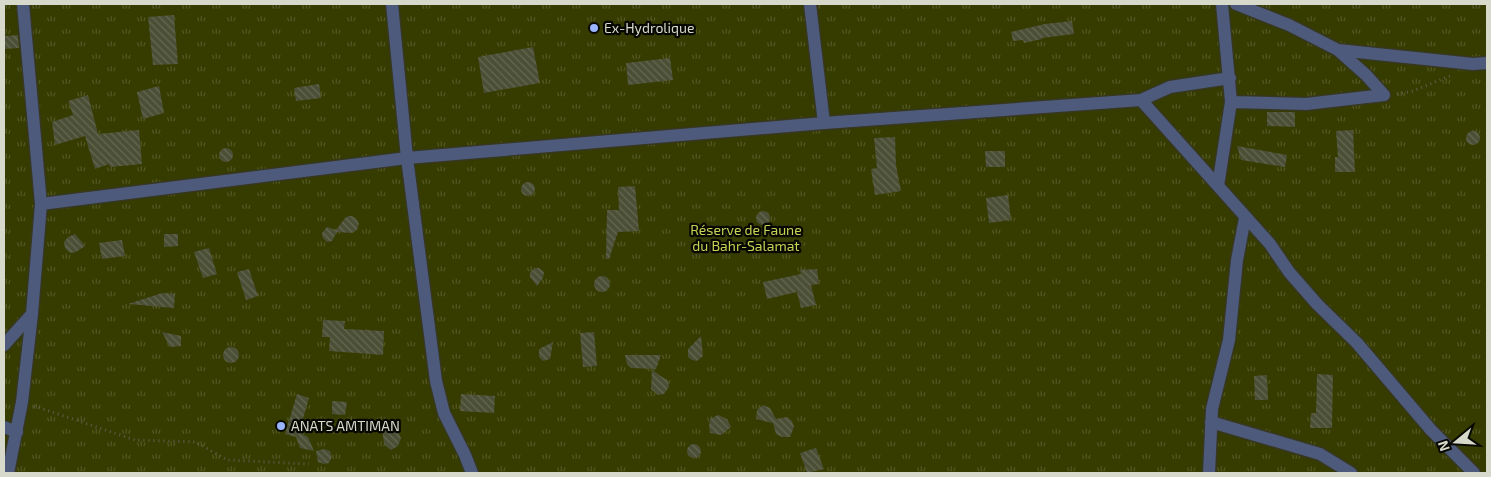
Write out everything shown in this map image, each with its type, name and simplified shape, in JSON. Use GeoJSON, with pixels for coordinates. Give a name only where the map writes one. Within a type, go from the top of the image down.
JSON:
{"type":"FeatureCollection","features":[{"type":"Feature","properties":{"kind":"street"},"geometry":{"type":"LineString","coordinates":[[8,473],[22,402],[32,314],[41,204],[23,4]]}},
{"type":"Feature","properties":{"kind":"street"},"geometry":{"type":"LineString","coordinates":[[392,4],[407,158],[436,381],[444,413],[472,473]]}},
{"type":"Feature","properties":{"kind":"street"},"geometry":{"type":"LineString","coordinates":[[810,4],[824,123]]}},
{"type":"Feature","properties":{"kind":"street"},"geometry":{"type":"LineString","coordinates":[[1218,186],[1231,102],[1222,4]]}},
{"type":"Feature","properties":{"kind":"street"},"geometry":{"type":"LineString","coordinates":[[1236,4],[1289,26],[1338,50],[1366,75],[1384,95]]}},
{"type":"Feature","properties":{"kind":"street"},"geometry":{"type":"LineString","coordinates":[[1338,50],[1473,64],[1487,63]]}},
{"type":"Feature","properties":{"kind":"street"},"geometry":{"type":"LineString","coordinates":[[41,204],[407,158],[824,123],[1141,100],[1170,87],[1230,78]]}},
{"type":"Feature","properties":{"kind":"street"},"geometry":{"type":"LineString","coordinates":[[1231,102],[1306,104],[1384,95]]}},
{"type":"Feature","properties":{"kind":"street"},"geometry":{"type":"LineString","coordinates":[[1141,100],[1270,244],[1289,272],[1317,304],[1357,343],[1431,430],[1474,473]]}},
{"type":"Feature","properties":{"kind":"street"},"geometry":{"type":"LineString","coordinates":[[1209,473],[1212,409],[1229,340],[1237,260],[1245,218]]}},
{"type":"Feature","properties":{"kind":"street"},"geometry":{"type":"LineString","coordinates":[[4,345],[32,314]]}},
{"type":"Feature","properties":{"kind":"street"},"geometry":{"type":"LineString","coordinates":[[1211,422],[1320,454],[1351,473]]}},
{"type":"Feature","properties":{"kind":"street"},"geometry":{"type":"LineString","coordinates":[[4,427],[17,432]]}},
{"type":"Feature","properties":{"kind":"path"},"geometry":{"type":"LineString","coordinates":[[1384,95],[1413,91],[1445,79],[1473,64]]}},
{"type":"Feature","properties":{"kind":"path"},"geometry":{"type":"LineString","coordinates":[[22,402],[135,440],[196,442],[227,460],[309,464]]}},
{"type":"Feature","properties":{"kind":"green space","name":"Réserve de Faune du Bahr-Salamat"},"geometry":{"type":"Polygon","coordinates":[[[4,4],[1487,4],[1487,473],[4,473],[4,4]]]}},
{"type":"Feature","properties":{"kind":"building"},"geometry":{"type":"Polygon","coordinates":[[[174,15],[178,64],[153,65],[148,17],[174,15]]]}},
{"type":"Feature","properties":{"kind":"building"},"geometry":{"type":"Polygon","coordinates":[[[1072,21],[1074,34],[1042,38],[1024,43],[1023,40],[1013,41],[1011,32],[1045,24],[1072,21]]]}},
{"type":"Feature","properties":{"kind":"building"},"geometry":{"type":"Polygon","coordinates":[[[18,35],[19,48],[4,49],[4,36],[18,35]]]}},
{"type":"Feature","properties":{"kind":"building"},"geometry":{"type":"Polygon","coordinates":[[[533,47],[540,83],[484,93],[478,57],[533,47]]]}},
{"type":"Feature","properties":{"kind":"building"},"geometry":{"type":"Polygon","coordinates":[[[670,58],[673,80],[628,85],[626,63],[670,58]]]}},
{"type":"Feature","properties":{"kind":"building"},"geometry":{"type":"Polygon","coordinates":[[[319,84],[321,98],[296,101],[294,88],[319,84]]]}},
{"type":"Feature","properties":{"kind":"building"},"geometry":{"type":"Polygon","coordinates":[[[159,86],[164,113],[143,119],[137,92],[159,86]]]}},
{"type":"Feature","properties":{"kind":"building"},"geometry":{"type":"Polygon","coordinates":[[[88,95],[98,134],[139,130],[142,164],[110,167],[109,164],[95,169],[85,136],[55,145],[52,122],[73,115],[68,101],[88,95]]]}},
{"type":"Feature","properties":{"kind":"building"},"geometry":{"type":"Polygon","coordinates":[[[1267,112],[1295,112],[1295,127],[1267,126],[1267,112]]]}},
{"type":"Feature","properties":{"kind":"building"},"geometry":{"type":"Polygon","coordinates":[[[1353,130],[1355,172],[1335,172],[1335,157],[1338,157],[1336,131],[1353,130]]]}},
{"type":"Feature","properties":{"kind":"building"},"geometry":{"type":"Polygon","coordinates":[[[1470,131],[1476,131],[1480,138],[1476,145],[1470,145],[1466,141],[1466,135],[1470,131]]]}},
{"type":"Feature","properties":{"kind":"building"},"geometry":{"type":"Polygon","coordinates":[[[895,137],[896,165],[901,191],[875,195],[871,169],[877,168],[874,138],[895,137]]]}},
{"type":"Feature","properties":{"kind":"building"},"geometry":{"type":"Polygon","coordinates":[[[1237,146],[1287,155],[1285,167],[1241,160],[1237,146]]]}},
{"type":"Feature","properties":{"kind":"building"},"geometry":{"type":"Polygon","coordinates":[[[226,148],[231,150],[233,155],[231,160],[226,162],[221,160],[219,155],[221,150],[226,148]]]}},
{"type":"Feature","properties":{"kind":"building"},"geometry":{"type":"Polygon","coordinates":[[[985,151],[1005,151],[1005,167],[986,167],[985,151]]]}},
{"type":"Feature","properties":{"kind":"building"},"geometry":{"type":"Polygon","coordinates":[[[525,182],[531,182],[535,189],[531,196],[525,196],[521,192],[521,186],[525,182]]]}},
{"type":"Feature","properties":{"kind":"building"},"geometry":{"type":"Polygon","coordinates":[[[635,186],[639,231],[618,232],[609,259],[606,259],[607,210],[619,210],[618,187],[635,186]]]}},
{"type":"Feature","properties":{"kind":"building"},"geometry":{"type":"Polygon","coordinates":[[[1008,195],[1011,220],[989,223],[986,198],[1008,195]]]}},
{"type":"Feature","properties":{"kind":"building"},"geometry":{"type":"Polygon","coordinates":[[[763,211],[768,213],[770,218],[768,223],[763,225],[758,223],[756,218],[758,213],[763,211]]]}},
{"type":"Feature","properties":{"kind":"building"},"geometry":{"type":"Polygon","coordinates":[[[349,216],[357,220],[359,224],[357,230],[352,233],[337,232],[332,241],[327,242],[322,233],[327,227],[336,230],[345,218],[349,216]]]}},
{"type":"Feature","properties":{"kind":"building"},"geometry":{"type":"Polygon","coordinates":[[[75,234],[85,246],[76,252],[70,253],[65,248],[64,242],[68,237],[75,234]]]}},
{"type":"Feature","properties":{"kind":"building"},"geometry":{"type":"Polygon","coordinates":[[[164,234],[178,234],[178,246],[164,247],[164,234]]]}},
{"type":"Feature","properties":{"kind":"building"},"geometry":{"type":"Polygon","coordinates":[[[122,240],[125,256],[102,259],[99,243],[122,240]]]}},
{"type":"Feature","properties":{"kind":"building"},"geometry":{"type":"Polygon","coordinates":[[[209,248],[217,274],[203,278],[194,252],[209,248]]]}},
{"type":"Feature","properties":{"kind":"building"},"geometry":{"type":"Polygon","coordinates":[[[535,268],[539,268],[544,272],[543,278],[537,286],[530,277],[530,272],[535,268]]]}},
{"type":"Feature","properties":{"kind":"building"},"geometry":{"type":"Polygon","coordinates":[[[249,269],[258,296],[246,300],[237,272],[249,269]]]}},
{"type":"Feature","properties":{"kind":"building"},"geometry":{"type":"Polygon","coordinates":[[[817,269],[819,284],[811,285],[816,305],[801,308],[797,292],[767,299],[763,282],[801,274],[800,270],[817,269]]]}},
{"type":"Feature","properties":{"kind":"building"},"geometry":{"type":"Polygon","coordinates":[[[599,276],[605,276],[610,281],[608,290],[599,292],[594,287],[594,281],[599,276]]]}},
{"type":"Feature","properties":{"kind":"building"},"geometry":{"type":"Polygon","coordinates":[[[162,293],[175,294],[174,308],[128,304],[162,293]]]}},
{"type":"Feature","properties":{"kind":"building"},"geometry":{"type":"Polygon","coordinates":[[[323,320],[345,321],[344,329],[384,331],[383,355],[329,351],[330,337],[322,337],[323,320]]]}},
{"type":"Feature","properties":{"kind":"building"},"geometry":{"type":"Polygon","coordinates":[[[162,332],[181,336],[181,346],[170,347],[162,332]]]}},
{"type":"Feature","properties":{"kind":"building"},"geometry":{"type":"Polygon","coordinates":[[[594,332],[597,366],[583,367],[580,333],[594,332]]]}},
{"type":"Feature","properties":{"kind":"building"},"geometry":{"type":"Polygon","coordinates":[[[701,336],[703,356],[697,361],[692,360],[688,357],[688,349],[701,336]]]}},
{"type":"Feature","properties":{"kind":"building"},"geometry":{"type":"Polygon","coordinates":[[[553,342],[550,359],[543,361],[539,357],[539,349],[553,342]]]}},
{"type":"Feature","properties":{"kind":"building"},"geometry":{"type":"Polygon","coordinates":[[[231,347],[237,349],[239,355],[237,361],[231,363],[225,361],[223,355],[225,349],[231,347]]]}},
{"type":"Feature","properties":{"kind":"building"},"geometry":{"type":"Polygon","coordinates":[[[625,355],[661,355],[656,369],[631,368],[627,364],[625,355]]]}},
{"type":"Feature","properties":{"kind":"building"},"geometry":{"type":"Polygon","coordinates":[[[652,370],[668,381],[669,387],[664,394],[658,395],[651,389],[652,370]]]}},
{"type":"Feature","properties":{"kind":"building"},"geometry":{"type":"Polygon","coordinates":[[[1317,374],[1333,375],[1332,428],[1310,428],[1311,413],[1316,413],[1317,374]]]}},
{"type":"Feature","properties":{"kind":"building"},"geometry":{"type":"Polygon","coordinates":[[[1267,375],[1268,400],[1255,400],[1254,376],[1267,375]]]}},
{"type":"Feature","properties":{"kind":"building"},"geometry":{"type":"Polygon","coordinates":[[[297,394],[309,398],[299,432],[308,437],[314,451],[300,448],[296,437],[285,434],[297,394]]]}},
{"type":"Feature","properties":{"kind":"building"},"geometry":{"type":"Polygon","coordinates":[[[461,394],[495,396],[494,413],[460,411],[461,394]]]}},
{"type":"Feature","properties":{"kind":"building"},"geometry":{"type":"Polygon","coordinates":[[[332,401],[347,402],[345,415],[332,414],[332,401]]]}},
{"type":"Feature","properties":{"kind":"building"},"geometry":{"type":"Polygon","coordinates":[[[763,405],[770,408],[776,419],[787,417],[792,421],[794,427],[790,437],[782,437],[776,434],[773,423],[756,419],[757,410],[763,405]]]}},
{"type":"Feature","properties":{"kind":"building"},"geometry":{"type":"Polygon","coordinates":[[[718,415],[727,419],[731,427],[721,435],[710,433],[710,419],[718,415]]]}},
{"type":"Feature","properties":{"kind":"building"},"geometry":{"type":"Polygon","coordinates":[[[382,427],[398,432],[401,438],[398,446],[391,450],[384,444],[382,427]]]}},
{"type":"Feature","properties":{"kind":"building"},"geometry":{"type":"Polygon","coordinates":[[[691,444],[697,444],[701,451],[697,458],[691,458],[687,454],[687,448],[691,444]]]}},
{"type":"Feature","properties":{"kind":"building"},"geometry":{"type":"Polygon","coordinates":[[[816,448],[824,469],[807,473],[800,453],[816,448]]]}},
{"type":"Feature","properties":{"kind":"building"},"geometry":{"type":"Polygon","coordinates":[[[324,449],[330,451],[332,457],[329,463],[324,464],[318,462],[316,451],[324,449]]]}},
{"type":"Feature","properties":{"kind":"place","name":"Ex-Hydrolique"},"geometry":{"type":"Point","coordinates":[594,28]}},
{"type":"Feature","properties":{"kind":"place","name":"ANATS AMTIMAN"},"geometry":{"type":"Point","coordinates":[281,426]}}]}
